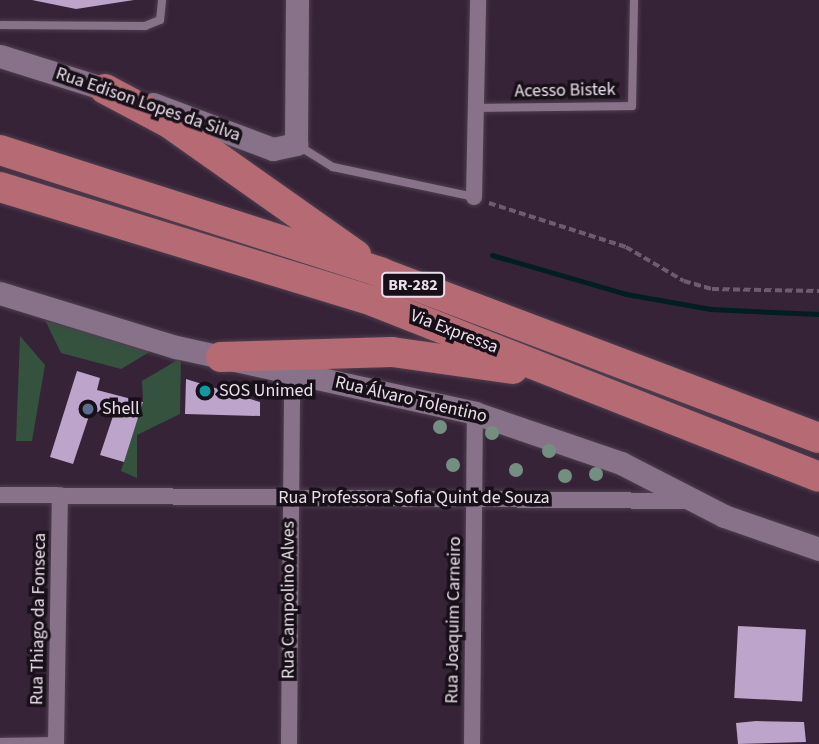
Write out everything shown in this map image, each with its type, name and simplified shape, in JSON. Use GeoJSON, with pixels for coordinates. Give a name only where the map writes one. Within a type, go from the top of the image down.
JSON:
{"type":"FeatureCollection","features":[{"type":"Feature","properties":{"kind":"highway"},"geometry":{"type":"LineString","coordinates":[[106,89],[169,123],[382,273]]}},
{"type":"Feature","properties":{"kind":"highway","name":"Via Expressa"},"geometry":{"type":"LineString","coordinates":[[0,150],[382,273],[819,438]]}},
{"type":"Feature","properties":{"kind":"highway","name":"Via Expressa"},"geometry":{"type":"LineString","coordinates":[[0,187],[375,302],[579,380],[819,477]]}},
{"type":"Feature","properties":{"kind":"highway"},"geometry":{"type":"LineString","coordinates":[[220,357],[392,352],[579,380]]}},
{"type":"Feature","properties":{"kind":"main road"},"geometry":{"type":"LineString","coordinates":[[296,144],[297,0]]}},
{"type":"Feature","properties":{"kind":"main road","name":"Rua Edison Lopes da Silva"},"geometry":{"type":"LineString","coordinates":[[0,56],[106,89],[273,149],[296,144]]}},
{"type":"Feature","properties":{"kind":"main road","name":"Rua Álvaro Tolentino"},"geometry":{"type":"LineString","coordinates":[[0,293],[220,357],[475,413],[621,463],[691,501]]}},
{"type":"Feature","properties":{"kind":"main road","name":"Rua Professora Sofia Quint de Souza"},"geometry":{"type":"LineString","coordinates":[[691,501],[819,549]]}},
{"type":"Feature","properties":{"kind":"street"},"geometry":{"type":"LineString","coordinates":[[474,197],[478,0]]}},
{"type":"Feature","properties":{"kind":"street","name":"Rua Campolino Alves"},"geometry":{"type":"LineString","coordinates":[[289,744],[292,372]]}},
{"type":"Feature","properties":{"kind":"street","name":"Rua Joaquim Carneiro"},"geometry":{"type":"LineString","coordinates":[[472,744],[475,413]]}},
{"type":"Feature","properties":{"kind":"street","name":"Rua Professora Sofia Quint de Souza"},"geometry":{"type":"LineString","coordinates":[[0,495],[691,501]]}},
{"type":"Feature","properties":{"kind":"street","name":"Rua Thiago da Fonseca"},"geometry":{"type":"LineString","coordinates":[[56,743],[60,495]]}},
{"type":"Feature","properties":{"kind":"lane"},"geometry":{"type":"LineString","coordinates":[[0,25],[145,26],[160,20],[162,0]]}},
{"type":"Feature","properties":{"kind":"lane","name":"Acesso Bistek"},"geometry":{"type":"LineString","coordinates":[[476,108],[632,106],[634,0]]}},
{"type":"Feature","properties":{"kind":"lane"},"geometry":{"type":"LineString","coordinates":[[296,144],[333,167],[474,197]]}},
{"type":"Feature","properties":{"kind":"lane"},"geometry":{"type":"LineString","coordinates":[[0,741],[56,743]]}},
{"type":"Feature","properties":{"kind":"path"},"geometry":{"type":"LineString","coordinates":[[474,197],[626,247],[702,286],[819,291]]}},
{"type":"Feature","properties":{"kind":"green space"},"geometry":{"type":"Polygon","coordinates":[[[45,320],[153,350],[121,369],[61,353],[45,320]]]}},
{"type":"Feature","properties":{"kind":"green space"},"geometry":{"type":"Polygon","coordinates":[[[20,336],[45,365],[32,441],[16,441],[20,336]]]}},
{"type":"Feature","properties":{"kind":"green space"},"geometry":{"type":"Polygon","coordinates":[[[181,358],[180,414],[137,435],[137,478],[121,471],[143,402],[142,381],[181,358]]]}},
{"type":"Feature","properties":{"kind":"building"},"geometry":{"type":"Polygon","coordinates":[[[32,0],[134,0],[76,9],[32,0]]]}},
{"type":"Feature","properties":{"kind":"building"},"geometry":{"type":"Polygon","coordinates":[[[77,371],[100,378],[97,390],[143,402],[124,462],[100,455],[113,416],[91,410],[73,464],[50,457],[77,371]]]}},
{"type":"Feature","properties":{"kind":"building","name":"SOS Unimed"},"geometry":{"type":"Polygon","coordinates":[[[186,379],[260,402],[260,416],[185,414],[186,379]]]}},
{"type":"Feature","properties":{"kind":"building"},"geometry":{"type":"Polygon","coordinates":[[[738,626],[806,630],[802,701],[734,698],[738,626]]]}},
{"type":"Feature","properties":{"kind":"building"},"geometry":{"type":"Polygon","coordinates":[[[804,722],[806,742],[738,744],[736,723],[804,722]]]}},
{"type":"Feature","properties":{"kind":"waterway"},"geometry":{"type":"LineString","coordinates":[[492,255],[626,294],[711,309],[819,314]]}},
{"type":"Feature","properties":{"kind":"place","name":"SOS Unimed"},"geometry":{"type":"Point","coordinates":[205,391]}},
{"type":"Feature","properties":{"kind":"place","name":"Shell"},"geometry":{"type":"Point","coordinates":[88,409]}}]}
